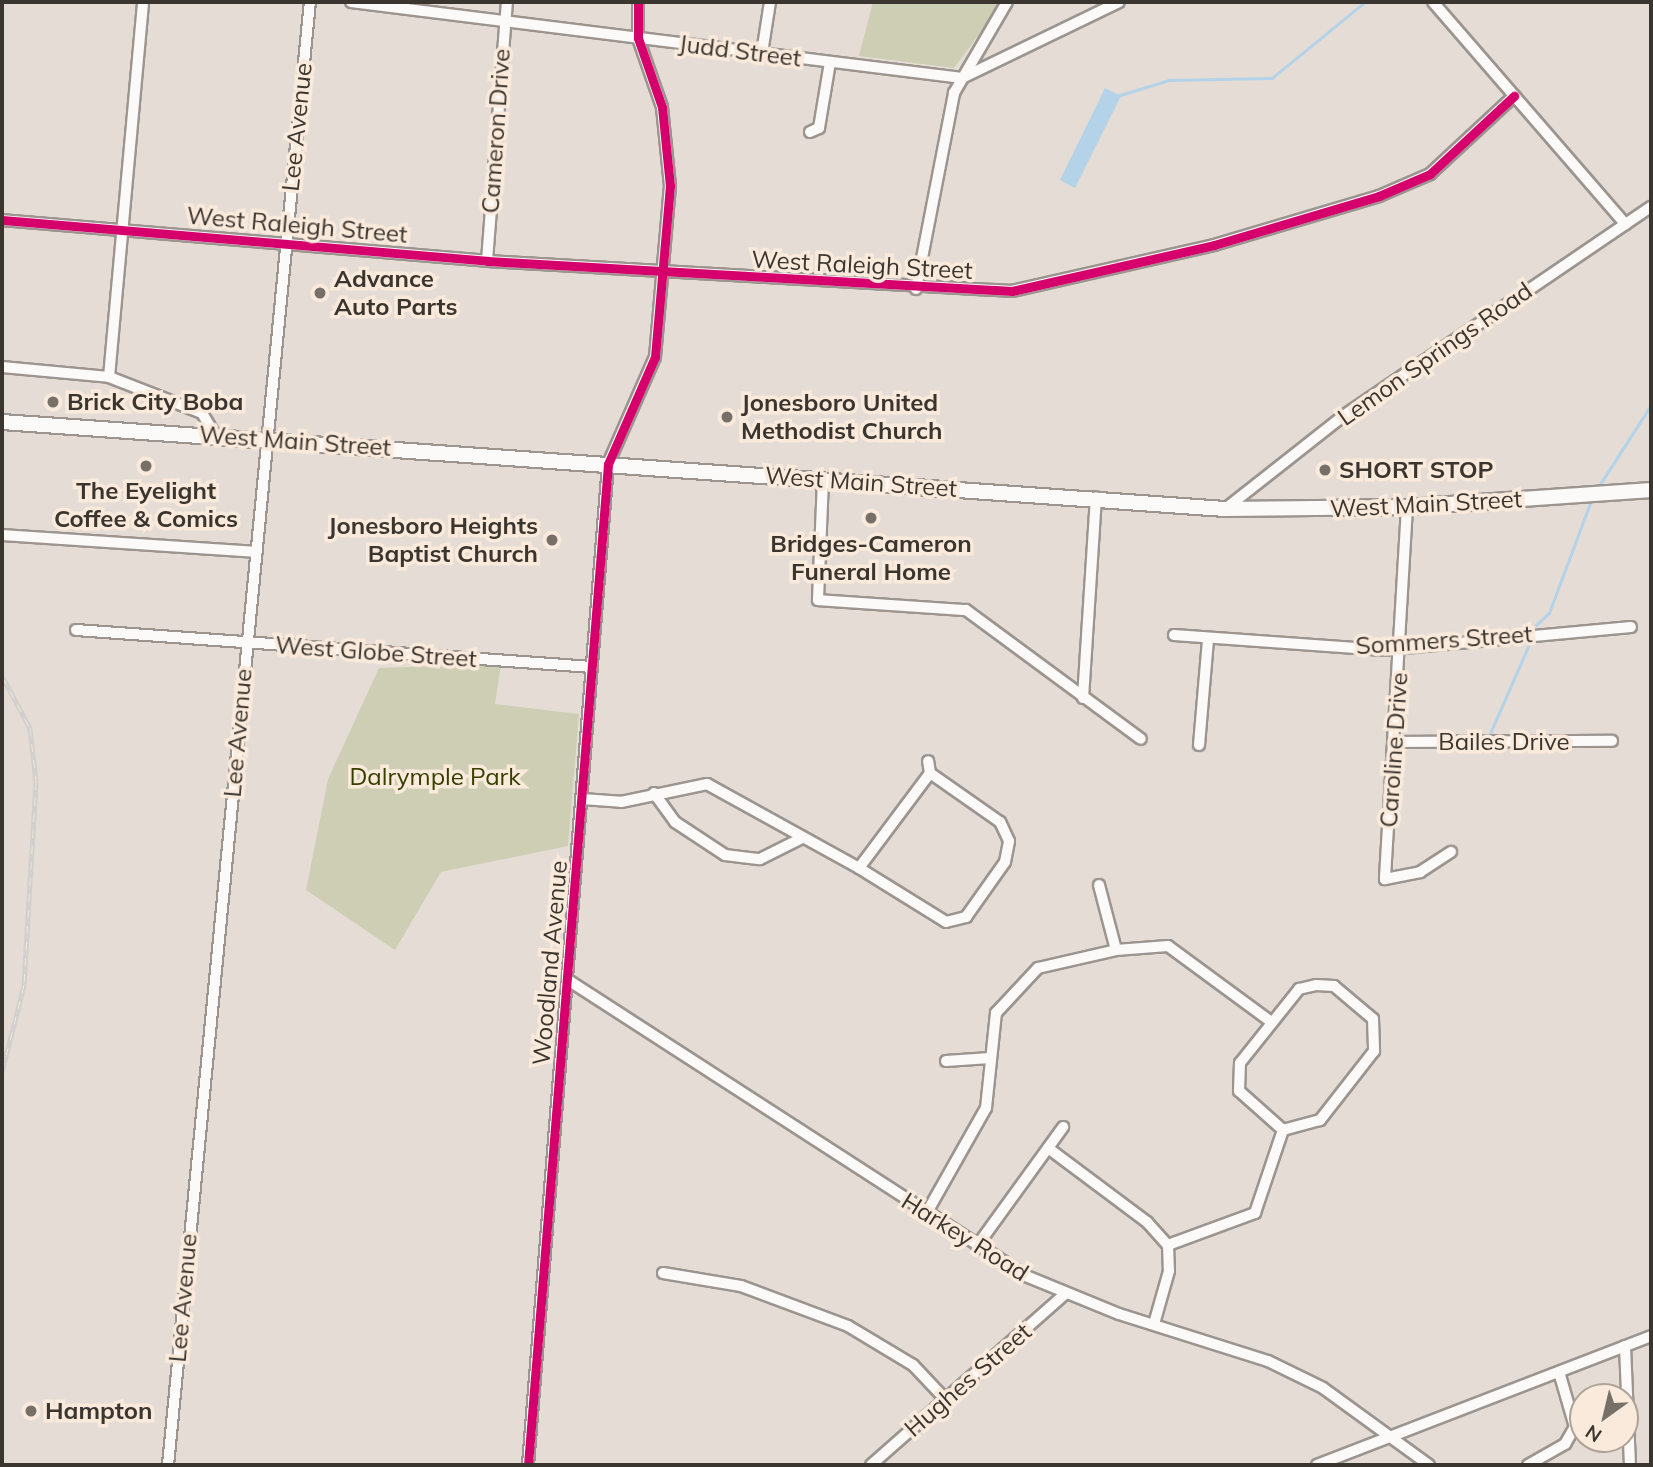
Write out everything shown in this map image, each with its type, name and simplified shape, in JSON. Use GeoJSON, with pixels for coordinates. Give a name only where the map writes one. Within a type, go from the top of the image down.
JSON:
{"type":"FeatureCollection","features":[{"type":"Feature","properties":{"kind":"main road","name":"West Main Street"},"geometry":{"type":"LineString","coordinates":[[2,422],[265,437],[823,480],[1096,497],[1225,509],[1407,507],[1651,489]]}},
{"type":"Feature","properties":{"kind":"street"},"geometry":{"type":"LineString","coordinates":[[109,377],[120,228],[143,2]]}},
{"type":"Feature","properties":{"kind":"street","name":"Lee Avenue"},"geometry":{"type":"LineString","coordinates":[[168,1465],[265,437],[310,2]]}},
{"type":"Feature","properties":{"kind":"street","name":"Judd Street"},"geometry":{"type":"LineString","coordinates":[[351,2],[962,78]]}},
{"type":"Feature","properties":{"kind":"street","name":"Cameron Drive"},"geometry":{"type":"LineString","coordinates":[[487,261],[506,2]]}},
{"type":"Feature","properties":{"kind":"street","name":"Woodland Avenue"},"geometry":{"type":"LineString","coordinates":[[528,1465],[608,464],[654,359],[663,273],[668,142],[638,38],[638,2]]}},
{"type":"Feature","properties":{"kind":"street"},"geometry":{"type":"LineString","coordinates":[[762,53],[769,2]]}},
{"type":"Feature","properties":{"kind":"street"},"geometry":{"type":"LineString","coordinates":[[916,289],[948,117],[962,78],[1007,2]]}},
{"type":"Feature","properties":{"kind":"street"},"geometry":{"type":"LineString","coordinates":[[962,78],[1119,2]]}},
{"type":"Feature","properties":{"kind":"street"},"geometry":{"type":"LineString","coordinates":[[1433,2],[1625,224]]}},
{"type":"Feature","properties":{"kind":"street"},"geometry":{"type":"LineString","coordinates":[[810,132],[819,128],[830,62]]}},
{"type":"Feature","properties":{"kind":"street","name":"West Raleigh Street"},"geometry":{"type":"LineString","coordinates":[[2,220],[487,261],[663,273],[916,289],[1047,287],[1379,196],[1430,174],[1514,96]]}},
{"type":"Feature","properties":{"kind":"street","name":"Lemon Springs Road"},"geometry":{"type":"LineString","coordinates":[[1225,509],[1343,416],[1651,207]]}},
{"type":"Feature","properties":{"kind":"street"},"geometry":{"type":"LineString","coordinates":[[2,367],[109,377],[202,414],[215,435]]}},
{"type":"Feature","properties":{"kind":"street"},"geometry":{"type":"LineString","coordinates":[[823,480],[818,600],[965,610],[1141,739]]}},
{"type":"Feature","properties":{"kind":"street"},"geometry":{"type":"LineString","coordinates":[[1083,698],[1096,497]]}},
{"type":"Feature","properties":{"kind":"street","name":"Caroline Drive"},"geometry":{"type":"LineString","coordinates":[[1407,507],[1396,742],[1385,878],[1420,872],[1451,852]]}},
{"type":"Feature","properties":{"kind":"street"},"geometry":{"type":"LineString","coordinates":[[2,536],[256,552]]}},
{"type":"Feature","properties":{"kind":"street","name":"Sommers Street"},"geometry":{"type":"LineString","coordinates":[[1174,635],[1208,639],[1401,645],[1631,627]]}},
{"type":"Feature","properties":{"kind":"street","name":"West Globe Street"},"geometry":{"type":"LineString","coordinates":[[76,630],[592,667]]}},
{"type":"Feature","properties":{"kind":"street"},"geometry":{"type":"LineString","coordinates":[[1199,745],[1208,639]]}},
{"type":"Feature","properties":{"kind":"street","name":"Bailes Drive"},"geometry":{"type":"LineString","coordinates":[[1396,742],[1612,741]]}},
{"type":"Feature","properties":{"kind":"street"},"geometry":{"type":"LineString","coordinates":[[582,799],[621,802],[707,784],[731,792],[802,838],[859,868],[946,922],[966,917],[1004,862],[1009,841],[1000,822],[930,773],[928,761]]}},
{"type":"Feature","properties":{"kind":"street"},"geometry":{"type":"LineString","coordinates":[[859,868],[930,773]]}},
{"type":"Feature","properties":{"kind":"street"},"geometry":{"type":"LineString","coordinates":[[654,793],[675,822],[725,855],[760,859],[802,838]]}},
{"type":"Feature","properties":{"kind":"street"},"geometry":{"type":"LineString","coordinates":[[1099,885],[1116,950]]}},
{"type":"Feature","properties":{"kind":"street"},"geometry":{"type":"LineString","coordinates":[[926,1214],[986,1108],[996,1013],[1027,975],[1051,962],[1116,950],[1178,949],[1270,1021]]}},
{"type":"Feature","properties":{"kind":"street","name":"Harkey Road"},"geometry":{"type":"LineString","coordinates":[[568,980],[977,1246],[1065,1294],[1268,1361],[1323,1388],[1429,1465]]}},
{"type":"Feature","properties":{"kind":"street"},"geometry":{"type":"LineString","coordinates":[[1334,986],[1373,1019],[1377,1035],[1368,1061],[1320,1120],[1283,1130],[1239,1091],[1240,1063],[1270,1021],[1299,989],[1334,986]]}},
{"type":"Feature","properties":{"kind":"street"},"geometry":{"type":"LineString","coordinates":[[946,1061],[990,1058]]}},
{"type":"Feature","properties":{"kind":"street"},"geometry":{"type":"LineString","coordinates":[[977,1246],[1063,1126]]}},
{"type":"Feature","properties":{"kind":"street"},"geometry":{"type":"LineString","coordinates":[[1168,1245],[1255,1213],[1283,1130]]}},
{"type":"Feature","properties":{"kind":"street"},"geometry":{"type":"LineString","coordinates":[[1048,1148],[1147,1222],[1168,1245],[1168,1271],[1154,1324]]}},
{"type":"Feature","properties":{"kind":"street"},"geometry":{"type":"LineString","coordinates":[[663,1273],[741,1286],[848,1326],[913,1365],[946,1400]]}},
{"type":"Feature","properties":{"kind":"street","name":"Hughes Street"},"geometry":{"type":"LineString","coordinates":[[870,1465],[1065,1294]]}},
{"type":"Feature","properties":{"kind":"street"},"geometry":{"type":"LineString","coordinates":[[1317,1465],[1651,1336]]}},
{"type":"Feature","properties":{"kind":"street"},"geometry":{"type":"LineString","coordinates":[[1625,1346],[1630,1465]]}},
{"type":"Feature","properties":{"kind":"street"},"geometry":{"type":"LineString","coordinates":[[1528,1465],[1565,1444],[1575,1427],[1559,1372]]}},
{"type":"Feature","properties":{"kind":"green space"},"geometry":{"type":"Polygon","coordinates":[[[873,2],[1003,2],[954,68],[859,56],[873,2]]]}},
{"type":"Feature","properties":{"kind":"green space","name":"Dalrymple Park"},"geometry":{"type":"Polygon","coordinates":[[[501,664],[495,704],[579,714],[568,846],[441,872],[395,950],[306,890],[328,779],[379,668],[501,664]]]}},
{"type":"Feature","properties":{"kind":"water"},"geometry":{"type":"Polygon","coordinates":[[[1105,88],[1121,96],[1075,188],[1060,180],[1105,88]]]}},
{"type":"Feature","properties":{"kind":"waterway"},"geometry":{"type":"LineString","coordinates":[[1117,96],[1169,80],[1272,78],[1365,2]]}},
{"type":"Feature","properties":{"kind":"waterway"},"geometry":{"type":"LineString","coordinates":[[1597,489],[1651,405]]}},
{"type":"Feature","properties":{"kind":"waterway"},"geometry":{"type":"LineString","coordinates":[[1536,625],[1549,613],[1592,498]]}},
{"type":"Feature","properties":{"kind":"waterway"},"geometry":{"type":"LineString","coordinates":[[1489,736],[1530,642]]}},
{"type":"Feature","properties":{"kind":"railway"},"geometry":{"type":"LineString","coordinates":[[2,676],[30,728],[36,782],[24,985],[2,1072]]}},
{"type":"Feature","properties":{"kind":"cycle path"},"geometry":{"type":"LineString","coordinates":[[528,1465],[608,464],[655,357],[670,186],[662,107],[638,38],[638,2]]}},
{"type":"Feature","properties":{"kind":"cycle path"},"geometry":{"type":"LineString","coordinates":[[2,220],[487,261],[1012,291],[1214,245],[1379,196],[1430,174],[1514,96]]}},
{"type":"Feature","properties":{"kind":"place","name":"Advance Auto Parts"},"geometry":{"type":"Point","coordinates":[320,293]}},
{"type":"Feature","properties":{"kind":"place","name":"Brick City Boba"},"geometry":{"type":"Point","coordinates":[53,402]}},
{"type":"Feature","properties":{"kind":"place","name":"Jonesboro United Methodist Church"},"geometry":{"type":"Point","coordinates":[727,417]}},
{"type":"Feature","properties":{"kind":"place","name":"The Eyelight Coffee & Comics"},"geometry":{"type":"Point","coordinates":[146,466]}},
{"type":"Feature","properties":{"kind":"place","name":"SHORT STOP"},"geometry":{"type":"Point","coordinates":[1325,470]}},
{"type":"Feature","properties":{"kind":"place","name":"Bridges-Cameron Funeral Home"},"geometry":{"type":"Point","coordinates":[871,518]}},
{"type":"Feature","properties":{"kind":"place","name":"Jonesboro Heights Baptist Church"},"geometry":{"type":"Point","coordinates":[552,540]}},
{"type":"Feature","properties":{"kind":"place","name":"Hampton"},"geometry":{"type":"Point","coordinates":[31,1411]}}]}
